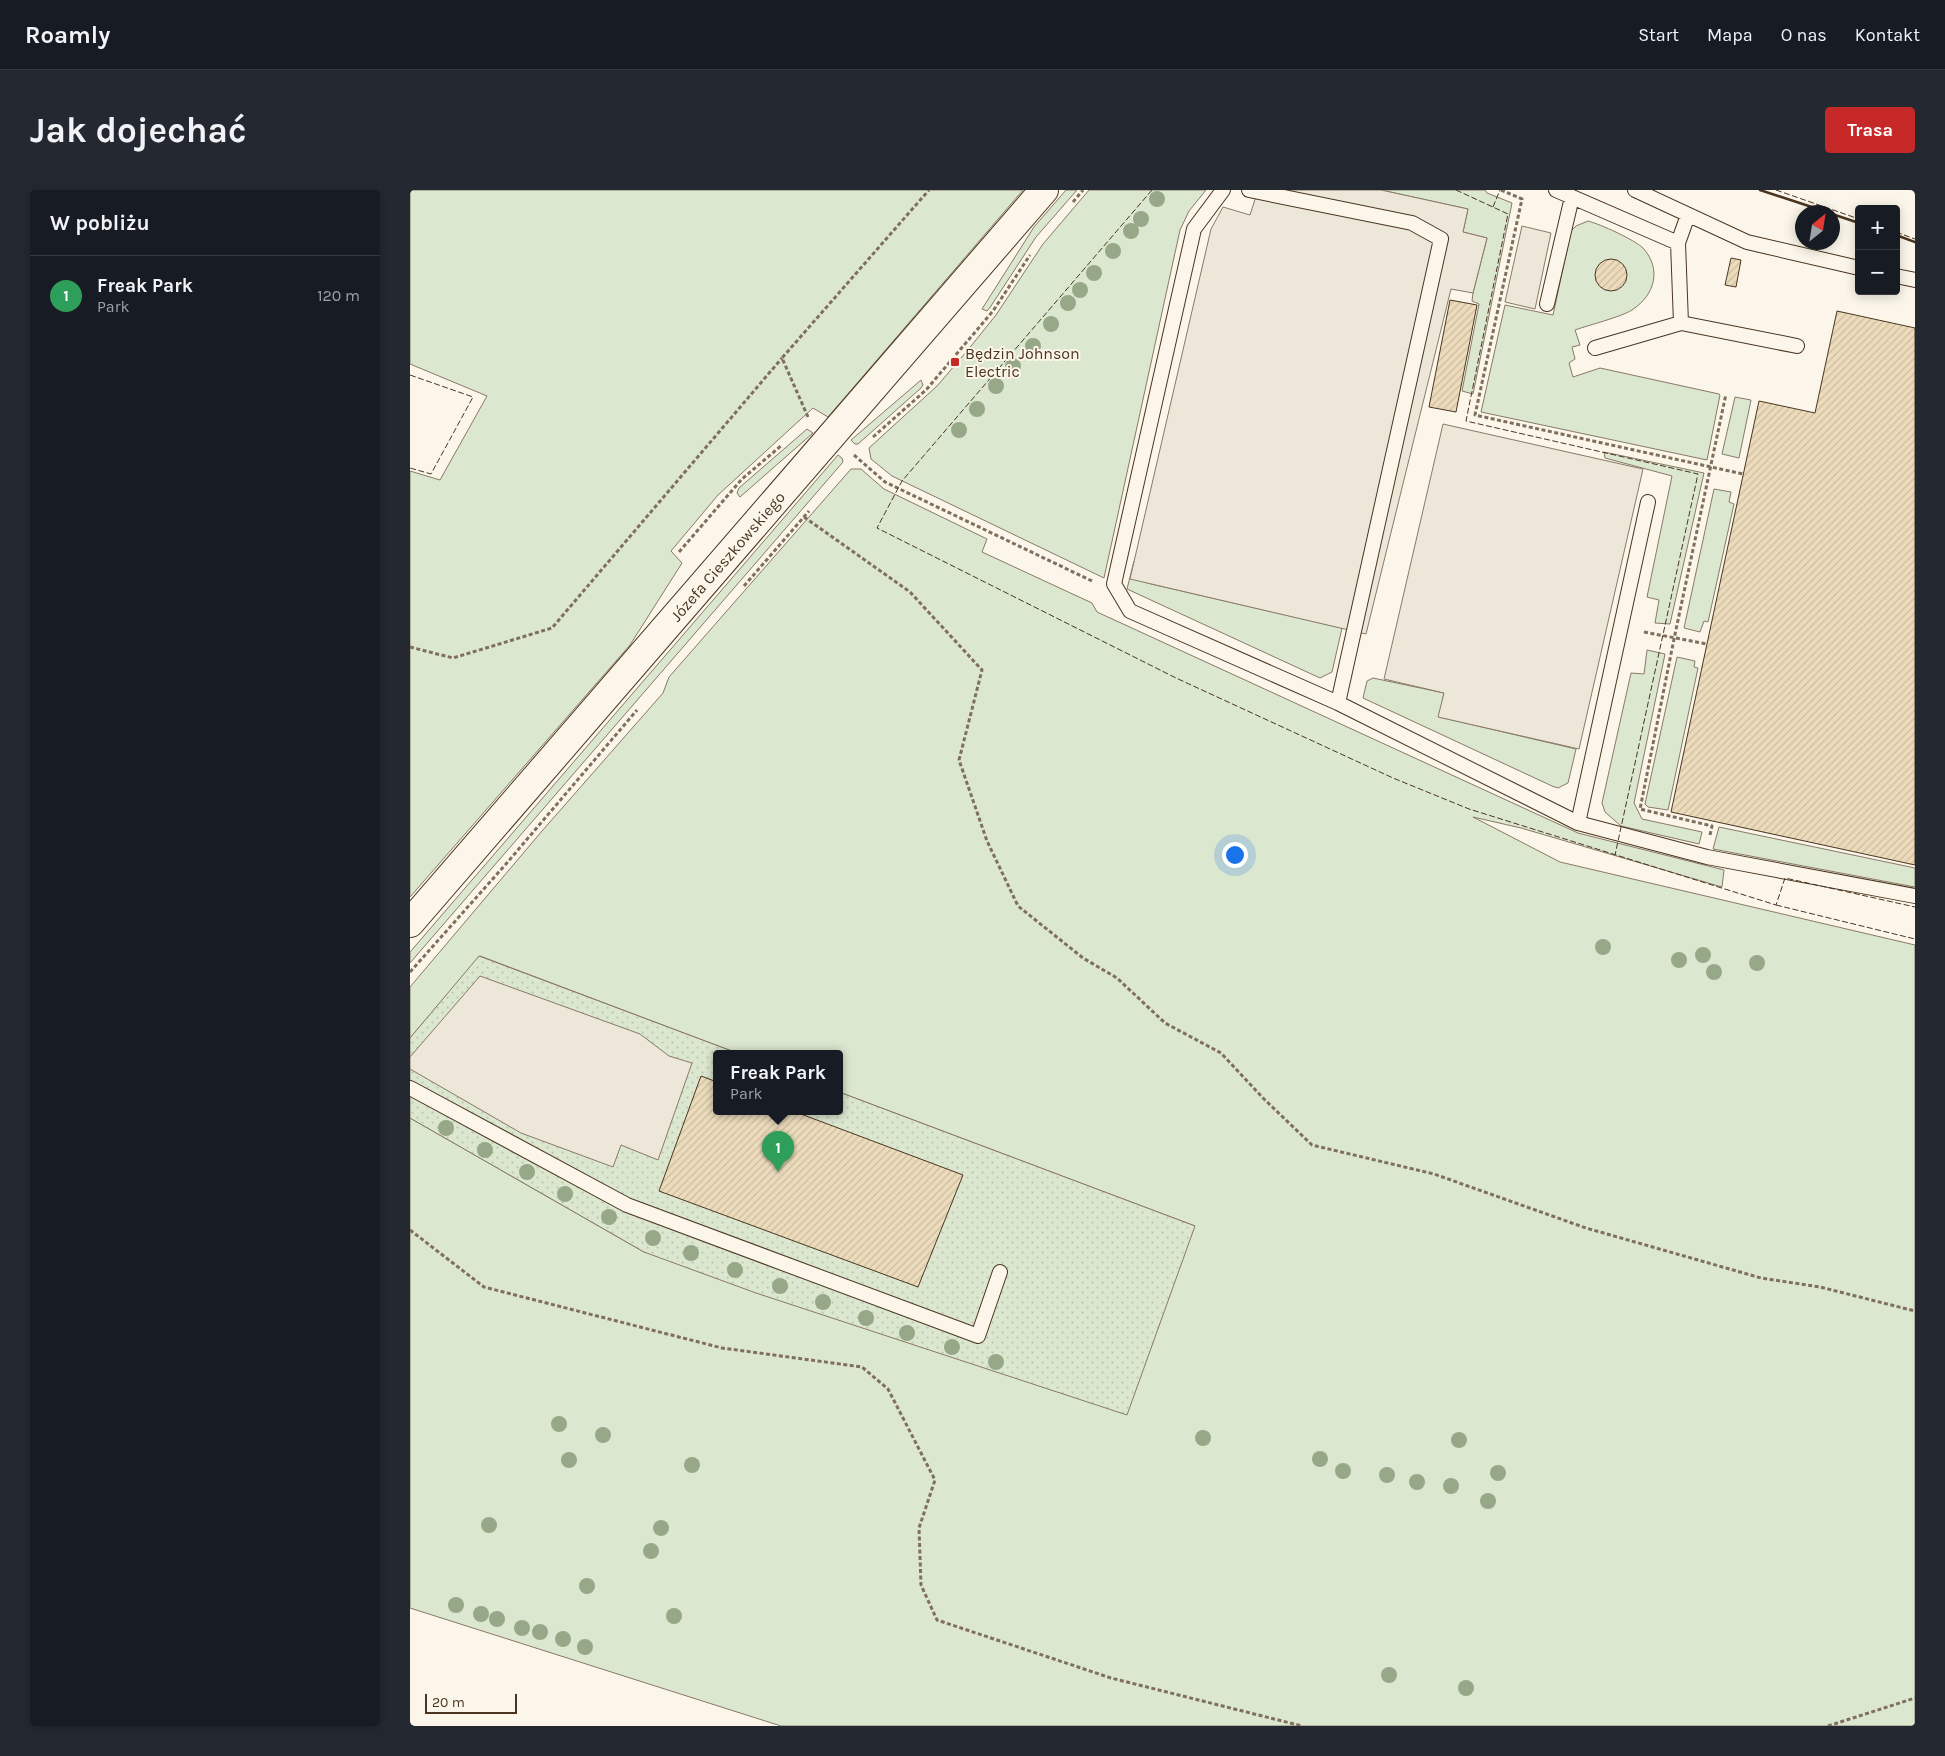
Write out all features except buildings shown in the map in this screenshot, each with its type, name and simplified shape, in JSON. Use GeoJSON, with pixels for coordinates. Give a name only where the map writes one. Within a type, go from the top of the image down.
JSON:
{"type":"FeatureCollection","features":[{"type":"Feature","properties":{"kind":"street","name":"Józefa Cieszkowskiego"},"geometry":{"type":"LineString","coordinates":[[410,923],[1044,190]]}},
{"type":"Feature","properties":{"kind":"lane"},"geometry":{"type":"LineString","coordinates":[[1223,190],[1194,229],[1114,584],[1130,611],[1338,703],[1578,823],[1707,857],[1915,896]]}},
{"type":"Feature","properties":{"kind":"lane"},"geometry":{"type":"LineString","coordinates":[[1249,190],[1412,222],[1441,239],[1338,703]]}},
{"type":"Feature","properties":{"kind":"lane"},"geometry":{"type":"LineString","coordinates":[[1556,190],[1678,244]]}},
{"type":"Feature","properties":{"kind":"lane"},"geometry":{"type":"LineString","coordinates":[[1635,190],[1747,242],[1855,267]]}},
{"type":"Feature","properties":{"kind":"lane"},"geometry":{"type":"LineString","coordinates":[[1547,304],[1572,197]]}},
{"type":"Feature","properties":{"kind":"lane"},"geometry":{"type":"LineString","coordinates":[[1681,323],[1678,244],[1688,215]]}},
{"type":"Feature","properties":{"kind":"lane"},"geometry":{"type":"LineString","coordinates":[[1900,277],[1915,280]]}},
{"type":"Feature","properties":{"kind":"lane"},"geometry":{"type":"LineString","coordinates":[[1595,348],[1681,323],[1796,346]]}},
{"type":"Feature","properties":{"kind":"lane"},"geometry":{"type":"LineString","coordinates":[[1578,823],[1648,502]]}},
{"type":"Feature","properties":{"kind":"lane"},"geometry":{"type":"LineString","coordinates":[[410,1088],[628,1205],[978,1336],[1000,1272]]}},
{"type":"Feature","properties":{"kind":"path"},"geometry":{"type":"LineString","coordinates":[[410,647],[453,658],[552,628],[782,358],[929,190]]}},
{"type":"Feature","properties":{"kind":"path"},"geometry":{"type":"LineString","coordinates":[[1071,204],[1083,190]]}},
{"type":"Feature","properties":{"kind":"path"},"geometry":{"type":"LineString","coordinates":[[1501,190],[1522,199],[1474,415],[1743,474]]}},
{"type":"Feature","properties":{"kind":"path"},"geometry":{"type":"LineString","coordinates":[[870,440],[926,390],[993,311],[1033,250]]}},
{"type":"Feature","properties":{"kind":"path"},"geometry":{"type":"LineString","coordinates":[[782,358],[795,391],[810,420]]}},
{"type":"Feature","properties":{"kind":"path"},"geometry":{"type":"LineString","coordinates":[[1707,857],[1712,826],[1640,809],[1726,394]]}},
{"type":"Feature","properties":{"kind":"path"},"geometry":{"type":"LineString","coordinates":[[679,552],[742,479],[783,444]]}},
{"type":"Feature","properties":{"kind":"path"},"geometry":{"type":"LineString","coordinates":[[858,450],[854,456],[885,482],[1102,585],[1114,584]]}},
{"type":"Feature","properties":{"kind":"path"},"geometry":{"type":"LineString","coordinates":[[739,592],[810,510]]}},
{"type":"Feature","properties":{"kind":"path"},"geometry":{"type":"LineString","coordinates":[[804,517],[910,592],[982,670],[959,760],[987,841],[1018,906],[1084,958],[1117,978],[1165,1023],[1221,1053],[1263,1098],[1312,1145],[1434,1174],[1586,1228],[1761,1278],[1820,1287],[1915,1311]]}},
{"type":"Feature","properties":{"kind":"path"},"geometry":{"type":"LineString","coordinates":[[1645,628],[1644,633],[1707,644]]}},
{"type":"Feature","properties":{"kind":"path"},"geometry":{"type":"LineString","coordinates":[[410,972],[506,864],[623,726]]}},
{"type":"Feature","properties":{"kind":"path"},"geometry":{"type":"LineString","coordinates":[[410,1230],[484,1287],[722,1348],[862,1367],[888,1389],[935,1480],[919,1528],[921,1585],[937,1620],[1111,1678],[1302,1726]]}},
{"type":"Feature","properties":{"kind":"path"},"geometry":{"type":"LineString","coordinates":[[1828,1726],[1915,1698]]}},
{"type":"Feature","properties":{"kind":"green space"},"geometry":{"type":"Polygon","coordinates":[[[410,190],[1023,190],[828,417],[813,408],[718,495],[671,551],[682,563],[630,645],[410,897],[410,471],[440,480],[487,396],[410,364],[410,190]]]}},
{"type":"Feature","properties":{"kind":"green space"},"geometry":{"type":"Polygon","coordinates":[[[1066,190],[1077,190],[1036,237],[991,306],[987,311],[982,309],[1034,227],[1066,190]]]}},
{"type":"Feature","properties":{"kind":"green space"},"geometry":{"type":"Polygon","coordinates":[[[1089,190],[1206,190],[1189,211],[1180,230],[1104,578],[892,476],[871,459],[869,448],[937,386],[967,351],[996,315],[1043,244],[1089,190]]]}},
{"type":"Feature","properties":{"kind":"green space"},"geometry":{"type":"Polygon","coordinates":[[[1381,190],[1485,190],[1487,193],[1512,203],[1473,394],[1462,391],[1479,304],[1472,301],[1473,293],[1487,238],[1463,232],[1468,209],[1381,190]]]}},
{"type":"Feature","properties":{"kind":"green space"},"geometry":{"type":"Polygon","coordinates":[[[1588,221],[1601,225],[1643,248],[1653,264],[1654,273],[1651,289],[1640,304],[1632,310],[1575,330],[1580,345],[1572,347],[1575,359],[1569,363],[1573,377],[1600,368],[1719,394],[1707,460],[1481,412],[1505,305],[1553,315],[1571,231],[1576,226],[1588,221]]]}},
{"type":"Feature","properties":{"kind":"green space"},"geometry":{"type":"Polygon","coordinates":[[[921,380],[923,385],[921,388],[858,444],[851,440],[921,380]]]}},
{"type":"Feature","properties":{"kind":"green space"},"geometry":{"type":"Polygon","coordinates":[[[1735,397],[1751,400],[1739,458],[1722,454],[1735,397]]]}},
{"type":"Feature","properties":{"kind":"green space"},"geometry":{"type":"Polygon","coordinates":[[[807,429],[813,433],[740,497],[737,493],[739,488],[807,429]]]}},
{"type":"Feature","properties":{"kind":"green space"},"geometry":{"type":"Polygon","coordinates":[[[1604,452],[1704,473],[1670,624],[1655,623],[1659,600],[1647,597],[1672,476],[1605,458],[1604,452]]]}},
{"type":"Feature","properties":{"kind":"green space"},"geometry":{"type":"Polygon","coordinates":[[[838,455],[842,458],[843,462],[410,963],[410,952],[838,455]]]}},
{"type":"Feature","properties":{"kind":"green space"},"geometry":{"type":"Polygon","coordinates":[[[851,469],[861,469],[884,489],[987,539],[982,552],[1092,603],[1097,612],[1578,833],[1724,870],[1722,887],[1521,828],[1473,817],[1560,862],[1915,945],[1915,1726],[781,1726],[410,1608],[410,1118],[644,1252],[1195,1226],[843,1094],[843,1050],[729,1050],[480,956],[410,1038],[410,987],[542,831],[663,693],[669,677],[851,469]]]}},
{"type":"Feature","properties":{"kind":"green space"},"geometry":{"type":"Polygon","coordinates":[[[1714,489],[1731,492],[1729,502],[1734,504],[1708,622],[1704,621],[1700,632],[1684,628],[1714,489]]]}},
{"type":"Feature","properties":{"kind":"green space"},"geometry":{"type":"Polygon","coordinates":[[[1134,561],[1147,583],[1342,628],[1332,672],[1320,678],[1127,589],[1134,561]]]}},
{"type":"Feature","properties":{"kind":"green space"},"geometry":{"type":"Polygon","coordinates":[[[1647,650],[1665,654],[1634,803],[1642,819],[1702,832],[1699,844],[1621,826],[1605,812],[1602,803],[1631,673],[1644,674],[1647,650]]]}},
{"type":"Feature","properties":{"kind":"green space"},"geometry":{"type":"Polygon","coordinates":[[[1677,657],[1695,661],[1694,667],[1698,668],[1668,810],[1648,807],[1645,804],[1677,657]]]}},
{"type":"Feature","properties":{"kind":"green space"},"geometry":{"type":"Polygon","coordinates":[[[1373,678],[1444,693],[1439,717],[1576,749],[1568,783],[1558,788],[1552,786],[1363,698],[1367,681],[1373,678]]]}},
{"type":"Feature","properties":{"kind":"green space"},"geometry":{"type":"Polygon","coordinates":[[[1719,827],[1915,868],[1915,887],[1713,849],[1719,827]]]}},
{"type":"Feature","properties":{"kind":"green space"},"geometry":{"type":"Polygon","coordinates":[[[479,956],[729,1050],[713,1050],[713,1115],[843,1115],[843,1094],[1195,1226],[1127,1415],[756,1293],[644,1252],[410,1118],[410,1038],[479,956]]]}},
{"type":"Feature","properties":{"kind":"shaded area"},"geometry":{"type":"Polygon","coordinates":[[[1258,190],[1381,190],[1468,209],[1463,232],[1487,238],[1473,293],[1451,289],[1366,634],[1130,579],[1211,229],[1223,207],[1250,215],[1258,190]]]}},
{"type":"Feature","properties":{"kind":"shaded area"},"geometry":{"type":"Polygon","coordinates":[[[1522,226],[1551,233],[1535,309],[1505,302],[1522,226]]]}},
{"type":"Feature","properties":{"kind":"shaded area"},"geometry":{"type":"Polygon","coordinates":[[[1443,424],[1643,469],[1579,749],[1438,717],[1444,693],[1384,679],[1443,424]]]}},
{"type":"Feature","properties":{"kind":"shaded area"},"geometry":{"type":"Polygon","coordinates":[[[480,976],[640,1034],[669,1056],[692,1063],[658,1160],[621,1145],[613,1167],[521,1133],[410,1069],[410,1057],[480,976]]]}},
{"type":"Feature","properties":{"kind":"fence"},"geometry":{"type":"LineString","coordinates":[[1152,190],[902,481],[877,528],[1176,678],[1393,778],[1469,809],[1776,905],[1785,878],[1915,907]]}},
{"type":"Feature","properties":{"kind":"fence"},"geometry":{"type":"LineString","coordinates":[[1456,190],[1508,214],[1466,421],[1698,474],[1615,855]]}},
{"type":"Feature","properties":{"kind":"fence"},"geometry":{"type":"LineString","coordinates":[[1493,207],[1500,190]]}},
{"type":"Feature","properties":{"kind":"fence"},"geometry":{"type":"LineString","coordinates":[[1776,190],[1855,218]]}},
{"type":"Feature","properties":{"kind":"fence"},"geometry":{"type":"LineString","coordinates":[[1900,233],[1915,239]]}},
{"type":"Feature","properties":{"kind":"fence"},"geometry":{"type":"LineString","coordinates":[[410,375],[473,397],[431,474],[410,468]]}},
{"type":"Feature","properties":{"kind":"fence"},"geometry":{"type":"LineString","coordinates":[[1776,905],[1915,939]]}},
{"type":"Feature","properties":{"kind":"wall"},"geometry":{"type":"LineString","coordinates":[[1760,190],[1806,205]]}},
{"type":"Feature","properties":{"kind":"wall"},"geometry":{"type":"LineString","coordinates":[[1840,217],[1855,222]]}},
{"type":"Feature","properties":{"kind":"wall"},"geometry":{"type":"LineString","coordinates":[[1900,236],[1915,242]]}},
{"type":"Feature","properties":{"kind":"place","name":"Będzin Johnson Electric"},"geometry":{"type":"Point","coordinates":[955,362]}},
{"type":"Feature","properties":{"kind":"place","name":"Freak Park"},"geometry":{"type":"Point","coordinates":[778,1172]}}]}
